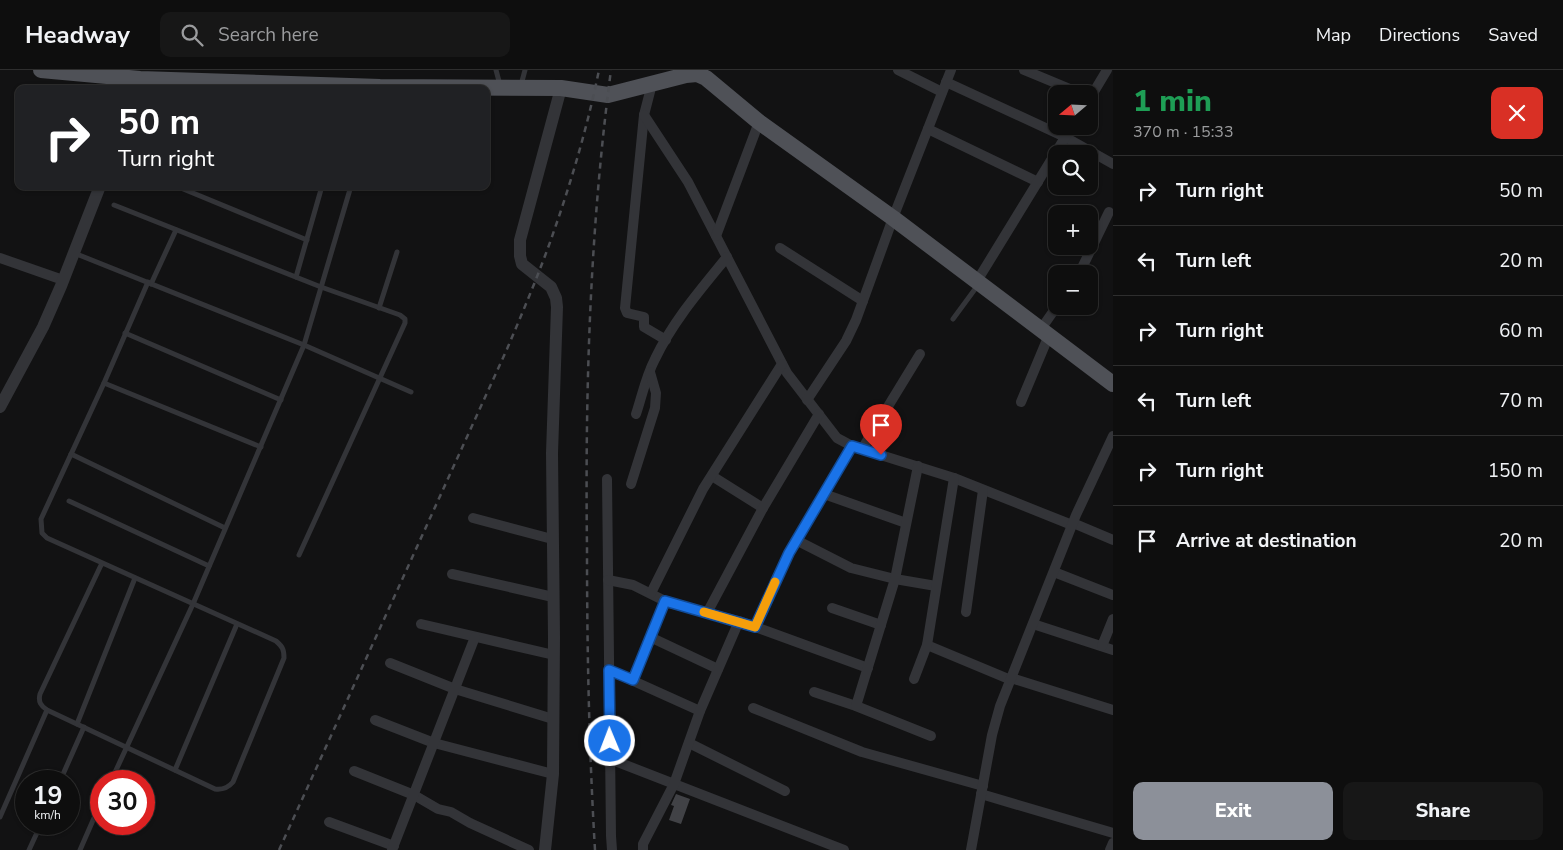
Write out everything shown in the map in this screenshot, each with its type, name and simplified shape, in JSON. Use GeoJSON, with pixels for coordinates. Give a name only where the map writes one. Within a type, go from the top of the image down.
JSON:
{"type":"FeatureCollection","features":[{"type":"Feature","properties":{"kind":"main road"},"geometry":{"type":"LineString","coordinates":[[41,70],[140,79],[298,85]]}},
{"type":"Feature","properties":{"kind":"main road"},"geometry":{"type":"LineString","coordinates":[[490,88],[561,88],[608,96],[686,75],[697,74],[706,78],[759,122],[893,218],[1113,384]]}},
{"type":"Feature","properties":{"kind":"street"},"geometry":{"type":"LineString","coordinates":[[898,70],[1066,137],[1113,164]]}},
{"type":"Feature","properties":{"kind":"street"},"geometry":{"type":"LineString","coordinates":[[807,400],[846,341],[856,320],[893,218],[951,70]]}},
{"type":"Feature","properties":{"kind":"street"},"geometry":{"type":"LineString","coordinates":[[1024,70],[1059,85]]}},
{"type":"Feature","properties":{"kind":"street"},"geometry":{"type":"LineString","coordinates":[[1096,85],[1107,70]]}},
{"type":"Feature","properties":{"kind":"street"},"geometry":{"type":"LineString","coordinates":[[652,84],[644,115],[625,310],[630,314],[644,317],[644,327],[666,340]]}},
{"type":"Feature","properties":{"kind":"street"},"geometry":{"type":"LineString","coordinates":[[545,850],[553,774],[552,453],[557,307],[556,298],[551,287],[522,264],[520,240],[561,88]]}},
{"type":"Feature","properties":{"kind":"street"},"geometry":{"type":"LineString","coordinates":[[644,115],[685,176],[782,364],[791,379],[837,438],[857,448],[954,478],[1113,540]]}},
{"type":"Feature","properties":{"kind":"street"},"geometry":{"type":"LineString","coordinates":[[716,236],[759,122]]}},
{"type":"Feature","properties":{"kind":"street"},"geometry":{"type":"LineString","coordinates":[[928,129],[1038,182]]}},
{"type":"Feature","properties":{"kind":"street"},"geometry":{"type":"LineString","coordinates":[[978,282],[1066,137]]}},
{"type":"Feature","properties":{"kind":"street"},"geometry":{"type":"LineString","coordinates":[[0,406],[43,328],[98,190]]}},
{"type":"Feature","properties":{"kind":"street"},"geometry":{"type":"LineString","coordinates":[[1083,265],[1109,212]]}},
{"type":"Feature","properties":{"kind":"street"},"geometry":{"type":"LineString","coordinates":[[780,248],[863,300]]}},
{"type":"Feature","properties":{"kind":"street"},"geometry":{"type":"LineString","coordinates":[[636,414],[655,357],[687,307],[727,257]]}},
{"type":"Feature","properties":{"kind":"street"},"geometry":{"type":"LineString","coordinates":[[0,258],[63,280]]}},
{"type":"Feature","properties":{"kind":"street"},"geometry":{"type":"LineString","coordinates":[[1021,402],[1045,332],[1053,315]]}},
{"type":"Feature","properties":{"kind":"street"},"geometry":{"type":"LineString","coordinates":[[755,627],[796,540],[824,494],[920,354]]}},
{"type":"Feature","properties":{"kind":"street"},"geometry":{"type":"LineString","coordinates":[[651,594],[703,490],[782,364]]}},
{"type":"Feature","properties":{"kind":"street"},"geometry":{"type":"LineString","coordinates":[[631,484],[655,408],[656,393],[650,371]]}},
{"type":"Feature","properties":{"kind":"street"},"geometry":{"type":"LineString","coordinates":[[707,613],[763,508],[819,414]]}},
{"type":"Feature","properties":{"kind":"street"},"geometry":{"type":"LineString","coordinates":[[974,849],[982,790],[1000,706],[1073,524],[1113,436]]}},
{"type":"Feature","properties":{"kind":"street"},"geometry":{"type":"LineString","coordinates":[[856,706],[895,579],[918,466]]}},
{"type":"Feature","properties":{"kind":"street"},"geometry":{"type":"LineString","coordinates":[[712,476],[763,508]]}},
{"type":"Feature","properties":{"kind":"street"},"geometry":{"type":"LineString","coordinates":[[914,679],[927,645],[954,478]]}},
{"type":"Feature","properties":{"kind":"street"},"geometry":{"type":"LineString","coordinates":[[608,479],[612,850]]}},
{"type":"Feature","properties":{"kind":"street"},"geometry":{"type":"LineString","coordinates":[[966,612],[983,490]]}},
{"type":"Feature","properties":{"kind":"street"},"geometry":{"type":"LineString","coordinates":[[824,494],[906,523]]}},
{"type":"Feature","properties":{"kind":"street"},"geometry":{"type":"LineString","coordinates":[[473,518],[552,539]]}},
{"type":"Feature","properties":{"kind":"street"},"geometry":{"type":"LineString","coordinates":[[796,540],[851,568],[895,579],[936,586]]}},
{"type":"Feature","properties":{"kind":"street"},"geometry":{"type":"LineString","coordinates":[[1054,572],[1113,595]]}},
{"type":"Feature","properties":{"kind":"street"},"geometry":{"type":"LineString","coordinates":[[452,574],[553,598]]}},
{"type":"Feature","properties":{"kind":"street"},"geometry":{"type":"LineString","coordinates":[[608,580],[633,584],[665,601],[739,621],[868,668]]}},
{"type":"Feature","properties":{"kind":"street"},"geometry":{"type":"LineString","coordinates":[[633,680],[665,601]]}},
{"type":"Feature","properties":{"kind":"street"},"geometry":{"type":"LineString","coordinates":[[832,608],[881,624]]}},
{"type":"Feature","properties":{"kind":"street"},"geometry":{"type":"LineString","coordinates":[[1102,646],[1113,619]]}},
{"type":"Feature","properties":{"kind":"street"},"geometry":{"type":"LineString","coordinates":[[643,850],[643,844],[674,784],[700,712],[739,621]]}},
{"type":"Feature","properties":{"kind":"street"},"geometry":{"type":"LineString","coordinates":[[421,624],[554,655]]}},
{"type":"Feature","properties":{"kind":"street"},"geometry":{"type":"LineString","coordinates":[[1033,624],[1113,650]]}},
{"type":"Feature","properties":{"kind":"street"},"geometry":{"type":"LineString","coordinates":[[329,822],[393,848],[475,637]]}},
{"type":"Feature","properties":{"kind":"street"},"geometry":{"type":"LineString","coordinates":[[650,637],[718,669]]}},
{"type":"Feature","properties":{"kind":"street"},"geometry":{"type":"LineString","coordinates":[[927,645],[1011,679],[1113,710]]}},
{"type":"Feature","properties":{"kind":"street"},"geometry":{"type":"LineString","coordinates":[[390,663],[455,690],[553,719]]}},
{"type":"Feature","properties":{"kind":"street"},"geometry":{"type":"LineString","coordinates":[[609,670],[700,712]]}},
{"type":"Feature","properties":{"kind":"street"},"geometry":{"type":"LineString","coordinates":[[814,692],[856,706],[931,736]]}},
{"type":"Feature","properties":{"kind":"street"},"geometry":{"type":"LineString","coordinates":[[753,708],[862,752],[1113,833]]}},
{"type":"Feature","properties":{"kind":"street"},"geometry":{"type":"LineString","coordinates":[[375,720],[434,743],[553,774]]}},
{"type":"Feature","properties":{"kind":"street"},"geometry":{"type":"LineString","coordinates":[[689,743],[785,791]]}},
{"type":"Feature","properties":{"kind":"street"},"geometry":{"type":"LineString","coordinates":[[610,759],[844,850]]}},
{"type":"Feature","properties":{"kind":"street"},"geometry":{"type":"LineString","coordinates":[[354,771],[414,795],[438,809],[458,815],[470,823],[529,850]]}},
{"type":"Feature","properties":{"kind":"street"},"geometry":{"type":"LineString","coordinates":[[1110,850],[1113,844]]}},
{"type":"Feature","properties":{"kind":"lane"},"geometry":{"type":"LineString","coordinates":[[496,70],[501,88]]}},
{"type":"Feature","properties":{"kind":"lane"},"geometry":{"type":"LineString","coordinates":[[520,88],[525,70]]}},
{"type":"Feature","properties":{"kind":"lane"},"geometry":{"type":"LineString","coordinates":[[186,190],[307,240]]}},
{"type":"Feature","properties":{"kind":"lane"},"geometry":{"type":"LineString","coordinates":[[296,277],[321,190]]}},
{"type":"Feature","properties":{"kind":"lane"},"geometry":{"type":"LineString","coordinates":[[115,770],[193,604],[304,346],[350,190]]}},
{"type":"Feature","properties":{"kind":"lane"},"geometry":{"type":"LineString","coordinates":[[114,205],[321,287],[403,316],[405,322],[299,555]]}},
{"type":"Feature","properties":{"kind":"lane"},"geometry":{"type":"LineString","coordinates":[[102,563],[40,694],[40,704],[48,710],[215,789],[222,790],[228,788],[233,782],[284,658],[281,646],[276,641],[47,538],[42,533],[41,519],[149,283],[176,230]]}},
{"type":"Feature","properties":{"kind":"lane"},"geometry":{"type":"LineString","coordinates":[[74,252],[411,392]]}},
{"type":"Feature","properties":{"kind":"lane"},"geometry":{"type":"LineString","coordinates":[[379,308],[397,252]]}},
{"type":"Feature","properties":{"kind":"lane"},"geometry":{"type":"LineString","coordinates":[[953,319],[978,282]]}},
{"type":"Feature","properties":{"kind":"lane"},"geometry":{"type":"LineString","coordinates":[[126,333],[281,400]]}},
{"type":"Feature","properties":{"kind":"lane"},"geometry":{"type":"LineString","coordinates":[[104,383],[260,447]]}},
{"type":"Feature","properties":{"kind":"lane"},"geometry":{"type":"LineString","coordinates":[[71,454],[225,528]]}},
{"type":"Feature","properties":{"kind":"lane"},"geometry":{"type":"LineString","coordinates":[[69,501],[209,566]]}},
{"type":"Feature","properties":{"kind":"lane"},"geometry":{"type":"LineString","coordinates":[[77,724],[135,578]]}},
{"type":"Feature","properties":{"kind":"lane"},"geometry":{"type":"LineString","coordinates":[[175,770],[237,624]]}},
{"type":"Feature","properties":{"kind":"lane"},"geometry":{"type":"LineString","coordinates":[[0,817],[48,710]]}},
{"type":"Feature","properties":{"kind":"lane"},"geometry":{"type":"LineString","coordinates":[[65,770],[84,727]]}},
{"type":"Feature","properties":{"kind":"lane"},"geometry":{"type":"LineString","coordinates":[[80,850],[90,827]]}},
{"type":"Feature","properties":{"kind":"lane"},"geometry":{"type":"LineString","coordinates":[[29,850],[36,835]]}},
{"type":"Feature","properties":{"kind":"building"},"geometry":{"type":"Polygon","coordinates":[[[676,794],[690,799],[681,824],[669,820],[674,806],[671,805],[676,794]]]}},
{"type":"Feature","properties":{"kind":"railway"},"geometry":{"type":"LineString","coordinates":[[279,850],[526,304],[550,243],[568,189],[585,130],[599,70]]}},
{"type":"Feature","properties":{"kind":"railway"},"geometry":{"type":"LineString","coordinates":[[595,850],[587,624],[588,369],[598,189],[611,70]]}},
{"type":"Feature","properties":{"kind":"slow traffic"},"geometry":{"type":"LineString","coordinates":[[704,612],[755,627],[775,582]]}},
{"type":"Feature","properties":{"kind":"route"},"geometry":{"type":"LineString","coordinates":[[610,741],[609,670],[633,680],[665,601],[755,627],[789,553],[852,446],[881,455]]}}]}
